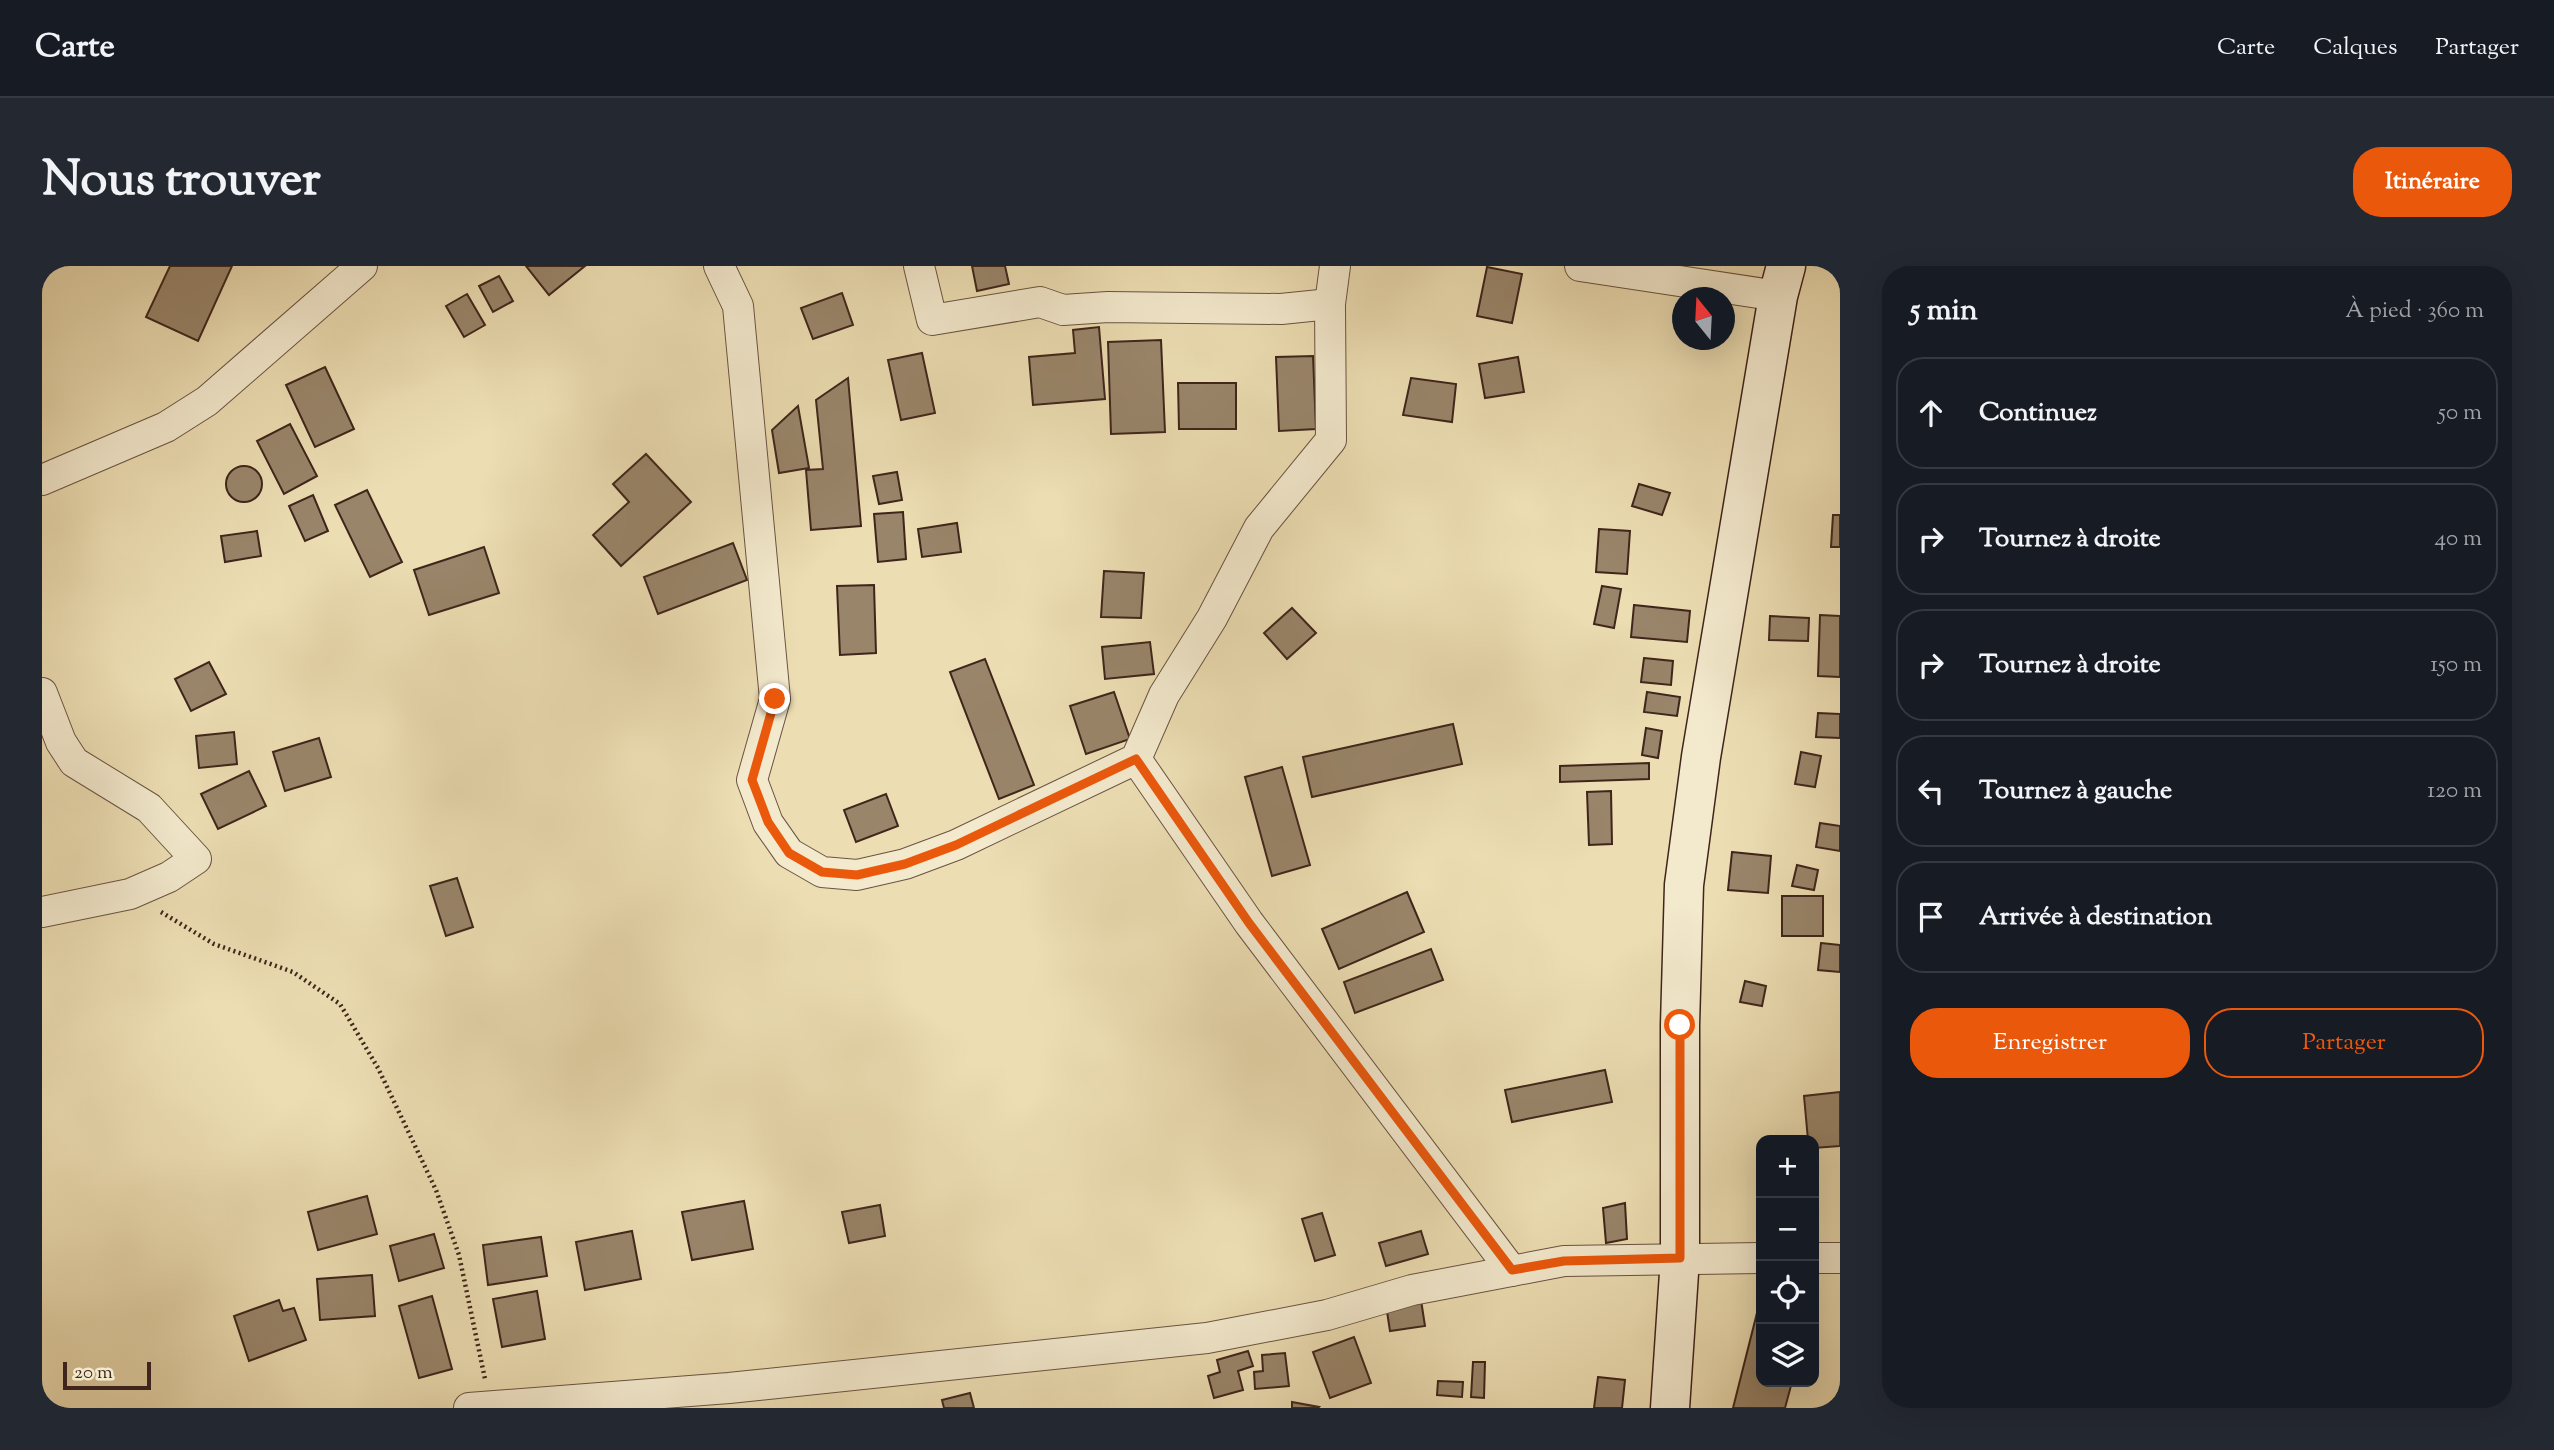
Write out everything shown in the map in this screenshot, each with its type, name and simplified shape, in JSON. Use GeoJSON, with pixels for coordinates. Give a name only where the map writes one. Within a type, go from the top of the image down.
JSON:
{"type":"FeatureCollection","features":[{"type":"Feature","properties":{"kind":"street"},"geometry":{"type":"LineString","coordinates":[[42,480],[166,427],[207,401],[362,266]]}},
{"type":"Feature","properties":{"kind":"street"},"geometry":{"type":"LineString","coordinates":[[719,266],[738,306],[775,699],[752,780],[768,822],[789,853],[822,872],[857,875],[905,864],[956,845],[1136,759],[1164,695],[1212,618],[1259,528],[1331,440],[1330,304],[1335,266]]}},
{"type":"Feature","properties":{"kind":"street"},"geometry":{"type":"LineString","coordinates":[[919,266],[932,320],[1040,302],[1063,310],[1108,307],[1281,309],[1330,304]]}},
{"type":"Feature","properties":{"kind":"street"},"geometry":{"type":"LineString","coordinates":[[1580,266],[1782,281],[1703,744],[1684,886],[1680,1025],[1680,1258],[1670,1408]]}},
{"type":"Feature","properties":{"kind":"street"},"geometry":{"type":"LineString","coordinates":[[42,693],[61,742],[74,762],[149,808],[196,859],[169,877],[130,894],[42,912]]}},
{"type":"Feature","properties":{"kind":"street"},"geometry":{"type":"LineString","coordinates":[[1136,759],[1249,923],[1512,1270]]}},
{"type":"Feature","properties":{"kind":"street"},"geometry":{"type":"LineString","coordinates":[[484,1407],[729,1388],[1207,1338],[1327,1315],[1412,1290],[1564,1261],[1756,1258]]}},
{"type":"Feature","properties":{"kind":"street"},"geometry":{"type":"LineString","coordinates":[[1819,1258],[1840,1258]]}},
{"type":"Feature","properties":{"kind":"path"},"geometry":{"type":"LineString","coordinates":[[130,894],[214,944],[293,972],[340,1004],[378,1068],[436,1190],[459,1255],[484,1407]]}},
{"type":"Feature","properties":{"kind":"building"},"geometry":{"type":"Polygon","coordinates":[[[170,266],[232,266],[198,341],[146,317],[170,266]]]}},
{"type":"Feature","properties":{"kind":"building"},"geometry":{"type":"Polygon","coordinates":[[[526,266],[585,266],[549,295],[526,266]]]}},
{"type":"Feature","properties":{"kind":"building"},"geometry":{"type":"Polygon","coordinates":[[[972,266],[1005,266],[1009,284],[977,291],[972,266]]]}},
{"type":"Feature","properties":{"kind":"building"},"geometry":{"type":"Polygon","coordinates":[[[1487,267],[1522,274],[1512,323],[1477,316],[1487,267]]]}},
{"type":"Feature","properties":{"kind":"building"},"geometry":{"type":"Polygon","coordinates":[[[499,276],[513,301],[493,312],[479,286],[499,276]]]}},
{"type":"Feature","properties":{"kind":"building"},"geometry":{"type":"Polygon","coordinates":[[[842,293],[853,325],[813,339],[801,308],[842,293]]]}},
{"type":"Feature","properties":{"kind":"building"},"geometry":{"type":"Polygon","coordinates":[[[467,294],[485,325],[464,337],[446,306],[467,294]]]}},
{"type":"Feature","properties":{"kind":"building"},"geometry":{"type":"Polygon","coordinates":[[[1099,327],[1105,399],[1033,405],[1029,357],[1075,353],[1073,330],[1099,327]]]}},
{"type":"Feature","properties":{"kind":"building"},"geometry":{"type":"Polygon","coordinates":[[[1161,340],[1165,432],[1111,434],[1108,342],[1161,340]]]}},
{"type":"Feature","properties":{"kind":"building"},"geometry":{"type":"Polygon","coordinates":[[[922,353],[935,413],[901,420],[888,360],[922,353]]]}},
{"type":"Feature","properties":{"kind":"building"},"geometry":{"type":"Polygon","coordinates":[[[1313,356],[1316,429],[1279,431],[1276,357],[1313,356]]]}},
{"type":"Feature","properties":{"kind":"building"},"geometry":{"type":"Polygon","coordinates":[[[1518,357],[1524,392],[1485,398],[1479,364],[1518,357]]]}},
{"type":"Feature","properties":{"kind":"building"},"geometry":{"type":"Polygon","coordinates":[[[325,367],[354,429],[315,447],[286,385],[325,367]]]}},
{"type":"Feature","properties":{"kind":"building"},"geometry":{"type":"Polygon","coordinates":[[[848,378],[861,526],[811,530],[806,470],[823,469],[816,400],[848,378]]]}},
{"type":"Feature","properties":{"kind":"building"},"geometry":{"type":"Polygon","coordinates":[[[1411,378],[1456,384],[1452,422],[1403,415],[1411,378]]]}},
{"type":"Feature","properties":{"kind":"building"},"geometry":{"type":"Polygon","coordinates":[[[1178,383],[1236,383],[1236,429],[1179,429],[1178,383]]]}},
{"type":"Feature","properties":{"kind":"building"},"geometry":{"type":"Polygon","coordinates":[[[798,406],[809,468],[779,473],[772,430],[798,406]]]}},
{"type":"Feature","properties":{"kind":"building"},"geometry":{"type":"Polygon","coordinates":[[[290,424],[317,476],[284,494],[257,441],[290,424]]]}},
{"type":"Feature","properties":{"kind":"building"},"geometry":{"type":"Polygon","coordinates":[[[646,454],[691,502],[621,566],[593,535],[629,502],[613,484],[646,454]]]}},
{"type":"Feature","properties":{"kind":"building"},"geometry":{"type":"Polygon","coordinates":[[[244,466],[256,472],[262,484],[256,496],[244,502],[232,496],[226,484],[232,472],[244,466]]]}},
{"type":"Feature","properties":{"kind":"building"},"geometry":{"type":"Polygon","coordinates":[[[897,472],[902,500],[879,504],[873,476],[897,472]]]}},
{"type":"Feature","properties":{"kind":"building"},"geometry":{"type":"Polygon","coordinates":[[[1639,484],[1670,493],[1662,515],[1632,506],[1639,484]]]}},
{"type":"Feature","properties":{"kind":"building"},"geometry":{"type":"Polygon","coordinates":[[[367,490],[402,562],[370,577],[335,505],[367,490]]]}},
{"type":"Feature","properties":{"kind":"building"},"geometry":{"type":"Polygon","coordinates":[[[313,495],[328,531],[305,541],[289,506],[313,495]]]}},
{"type":"Feature","properties":{"kind":"building"},"geometry":{"type":"Polygon","coordinates":[[[903,512],[906,559],[878,562],[874,514],[903,512]]]}},
{"type":"Feature","properties":{"kind":"building"},"geometry":{"type":"Polygon","coordinates":[[[1833,515],[1840,515],[1840,547],[1831,547],[1833,515]]]}},
{"type":"Feature","properties":{"kind":"building"},"geometry":{"type":"Polygon","coordinates":[[[957,523],[961,552],[922,557],[918,529],[957,523]]]}},
{"type":"Feature","properties":{"kind":"building"},"geometry":{"type":"Polygon","coordinates":[[[1599,529],[1630,531],[1627,574],[1596,572],[1599,529]]]}},
{"type":"Feature","properties":{"kind":"building"},"geometry":{"type":"Polygon","coordinates":[[[257,531],[261,556],[225,562],[221,536],[257,531]]]}},
{"type":"Feature","properties":{"kind":"building"},"geometry":{"type":"Polygon","coordinates":[[[733,543],[747,580],[658,614],[644,577],[733,543]]]}},
{"type":"Feature","properties":{"kind":"building"},"geometry":{"type":"Polygon","coordinates":[[[484,547],[499,593],[429,615],[414,570],[484,547]]]}},
{"type":"Feature","properties":{"kind":"building"},"geometry":{"type":"Polygon","coordinates":[[[1104,571],[1144,573],[1141,618],[1101,617],[1104,571]]]}},
{"type":"Feature","properties":{"kind":"building"},"geometry":{"type":"Polygon","coordinates":[[[874,585],[876,653],[840,655],[837,586],[874,585]]]}},
{"type":"Feature","properties":{"kind":"building"},"geometry":{"type":"Polygon","coordinates":[[[1602,586],[1621,589],[1614,628],[1594,624],[1602,586]]]}},
{"type":"Feature","properties":{"kind":"building"},"geometry":{"type":"Polygon","coordinates":[[[1634,605],[1690,611],[1687,642],[1631,637],[1634,605]]]}},
{"type":"Feature","properties":{"kind":"building"},"geometry":{"type":"Polygon","coordinates":[[[1292,608],[1316,633],[1287,659],[1264,633],[1292,608]]]}},
{"type":"Feature","properties":{"kind":"building"},"geometry":{"type":"Polygon","coordinates":[[[1820,615],[1840,616],[1840,677],[1818,676],[1820,615]]]}},
{"type":"Feature","properties":{"kind":"building"},"geometry":{"type":"Polygon","coordinates":[[[1770,616],[1809,618],[1808,641],[1769,640],[1770,616]]]}},
{"type":"Feature","properties":{"kind":"building"},"geometry":{"type":"Polygon","coordinates":[[[1150,642],[1154,674],[1105,679],[1102,647],[1150,642]]]}},
{"type":"Feature","properties":{"kind":"building"},"geometry":{"type":"Polygon","coordinates":[[[1644,658],[1673,661],[1671,685],[1641,682],[1644,658]]]}},
{"type":"Feature","properties":{"kind":"building"},"geometry":{"type":"Polygon","coordinates":[[[985,659],[1034,785],[999,799],[950,672],[985,659]]]}},
{"type":"Feature","properties":{"kind":"building"},"geometry":{"type":"Polygon","coordinates":[[[209,662],[226,694],[191,711],[175,679],[209,662]]]}},
{"type":"Feature","properties":{"kind":"building"},"geometry":{"type":"Polygon","coordinates":[[[1114,692],[1130,739],[1086,754],[1070,706],[1114,692]]]}},
{"type":"Feature","properties":{"kind":"building"},"geometry":{"type":"Polygon","coordinates":[[[1647,692],[1680,697],[1677,716],[1644,712],[1647,692]]]}},
{"type":"Feature","properties":{"kind":"building"},"geometry":{"type":"Polygon","coordinates":[[[1818,713],[1840,714],[1840,738],[1816,737],[1818,713]]]}},
{"type":"Feature","properties":{"kind":"building"},"geometry":{"type":"Polygon","coordinates":[[[1453,724],[1462,764],[1312,797],[1303,757],[1453,724]]]}},
{"type":"Feature","properties":{"kind":"building"},"geometry":{"type":"Polygon","coordinates":[[[1646,728],[1662,731],[1658,758],[1642,755],[1646,728]]]}},
{"type":"Feature","properties":{"kind":"building"},"geometry":{"type":"Polygon","coordinates":[[[234,732],[237,764],[199,768],[196,736],[234,732]]]}},
{"type":"Feature","properties":{"kind":"building"},"geometry":{"type":"Polygon","coordinates":[[[319,738],[331,777],[285,791],[273,752],[319,738]]]}},
{"type":"Feature","properties":{"kind":"building"},"geometry":{"type":"Polygon","coordinates":[[[1801,752],[1821,756],[1815,787],[1795,784],[1801,752]]]}},
{"type":"Feature","properties":{"kind":"building"},"geometry":{"type":"Polygon","coordinates":[[[1649,763],[1649,779],[1560,782],[1560,766],[1649,763]]]}},
{"type":"Feature","properties":{"kind":"building"},"geometry":{"type":"Polygon","coordinates":[[[1282,767],[1310,865],[1272,876],[1245,777],[1282,767]]]}},
{"type":"Feature","properties":{"kind":"building"},"geometry":{"type":"Polygon","coordinates":[[[249,771],[266,806],[218,829],[201,794],[249,771]]]}},
{"type":"Feature","properties":{"kind":"building"},"geometry":{"type":"Polygon","coordinates":[[[1611,791],[1612,844],[1589,845],[1587,792],[1611,791]]]}},
{"type":"Feature","properties":{"kind":"building"},"geometry":{"type":"Polygon","coordinates":[[[886,794],[898,826],[856,842],[844,810],[886,794]]]}},
{"type":"Feature","properties":{"kind":"building"},"geometry":{"type":"Polygon","coordinates":[[[1820,823],[1840,826],[1840,851],[1816,847],[1820,823]]]}},
{"type":"Feature","properties":{"kind":"building"},"geometry":{"type":"Polygon","coordinates":[[[1732,852],[1771,856],[1768,893],[1728,890],[1732,852]]]}},
{"type":"Feature","properties":{"kind":"building"},"geometry":{"type":"Polygon","coordinates":[[[1797,865],[1818,870],[1814,890],[1792,886],[1797,865]]]}},
{"type":"Feature","properties":{"kind":"building"},"geometry":{"type":"Polygon","coordinates":[[[457,878],[473,927],[446,936],[430,886],[457,878]]]}},
{"type":"Feature","properties":{"kind":"building"},"geometry":{"type":"Polygon","coordinates":[[[1407,892],[1424,932],[1339,969],[1322,929],[1407,892]]]}},
{"type":"Feature","properties":{"kind":"building"},"geometry":{"type":"Polygon","coordinates":[[[1782,896],[1823,896],[1823,936],[1782,936],[1782,896]]]}},
{"type":"Feature","properties":{"kind":"building"},"geometry":{"type":"Polygon","coordinates":[[[1821,943],[1840,945],[1840,972],[1818,970],[1821,943]]]}},
{"type":"Feature","properties":{"kind":"building"},"geometry":{"type":"Polygon","coordinates":[[[1431,949],[1443,980],[1355,1013],[1344,982],[1431,949]]]}},
{"type":"Feature","properties":{"kind":"building"},"geometry":{"type":"Polygon","coordinates":[[[1745,981],[1766,986],[1762,1006],[1740,1002],[1745,981]]]}},
{"type":"Feature","properties":{"kind":"building"},"geometry":{"type":"Polygon","coordinates":[[[1605,1070],[1612,1102],[1512,1122],[1505,1090],[1605,1070]]]}},
{"type":"Feature","properties":{"kind":"building"},"geometry":{"type":"Polygon","coordinates":[[[1840,1092],[1840,1146],[1819,1148],[1819,1135],[1808,1135],[1804,1096],[1840,1092]]]}},
{"type":"Feature","properties":{"kind":"building"},"geometry":{"type":"Polygon","coordinates":[[[367,1196],[377,1234],[318,1250],[308,1212],[367,1196]]]}},
{"type":"Feature","properties":{"kind":"building"},"geometry":{"type":"Polygon","coordinates":[[[744,1201],[753,1249],[692,1260],[682,1212],[744,1201]]]}},
{"type":"Feature","properties":{"kind":"building"},"geometry":{"type":"Polygon","coordinates":[[[1625,1203],[1627,1239],[1606,1243],[1603,1208],[1625,1203]]]}},
{"type":"Feature","properties":{"kind":"building"},"geometry":{"type":"Polygon","coordinates":[[[880,1205],[885,1236],[849,1243],[842,1212],[880,1205]]]}},
{"type":"Feature","properties":{"kind":"building"},"geometry":{"type":"Polygon","coordinates":[[[1322,1213],[1335,1255],[1315,1261],[1302,1219],[1322,1213]]]}},
{"type":"Feature","properties":{"kind":"building"},"geometry":{"type":"Polygon","coordinates":[[[632,1231],[641,1279],[585,1290],[576,1242],[632,1231]]]}},
{"type":"Feature","properties":{"kind":"building"},"geometry":{"type":"Polygon","coordinates":[[[1421,1231],[1428,1254],[1386,1266],[1379,1243],[1421,1231]]]}},
{"type":"Feature","properties":{"kind":"building"},"geometry":{"type":"Polygon","coordinates":[[[434,1234],[444,1268],[399,1281],[390,1246],[434,1234]]]}},
{"type":"Feature","properties":{"kind":"building"},"geometry":{"type":"Polygon","coordinates":[[[541,1237],[547,1276],[488,1285],[483,1245],[541,1237]]]}},
{"type":"Feature","properties":{"kind":"building"},"geometry":{"type":"Polygon","coordinates":[[[372,1275],[375,1316],[320,1320],[317,1279],[372,1275]]]}},
{"type":"Feature","properties":{"kind":"building"},"geometry":{"type":"Polygon","coordinates":[[[537,1291],[545,1339],[502,1347],[493,1299],[537,1291]]]}},
{"type":"Feature","properties":{"kind":"building"},"geometry":{"type":"Polygon","coordinates":[[[432,1296],[452,1369],[419,1378],[399,1306],[432,1296]]]}},
{"type":"Feature","properties":{"kind":"building"},"geometry":{"type":"Polygon","coordinates":[[[279,1300],[283,1311],[294,1308],[306,1340],[249,1361],[234,1316],[279,1300]]]}},
{"type":"Feature","properties":{"kind":"building"},"geometry":{"type":"Polygon","coordinates":[[[1421,1300],[1425,1326],[1390,1331],[1386,1305],[1421,1300]]]}},
{"type":"Feature","properties":{"kind":"building"},"geometry":{"type":"Polygon","coordinates":[[[1756,1317],[1756,1387],[1791,1387],[1785,1408],[1733,1408],[1756,1317]]]}},
{"type":"Feature","properties":{"kind":"building"},"geometry":{"type":"Polygon","coordinates":[[[1354,1337],[1371,1383],[1330,1398],[1313,1352],[1354,1337]]]}},
{"type":"Feature","properties":{"kind":"building"},"geometry":{"type":"Polygon","coordinates":[[[1248,1351],[1253,1366],[1238,1371],[1243,1390],[1214,1398],[1208,1376],[1220,1372],[1217,1360],[1248,1351]]]}},
{"type":"Feature","properties":{"kind":"building"},"geometry":{"type":"Polygon","coordinates":[[[1285,1353],[1289,1386],[1255,1389],[1254,1372],[1263,1371],[1262,1355],[1285,1353]]]}},
{"type":"Feature","properties":{"kind":"building"},"geometry":{"type":"Polygon","coordinates":[[[1473,1362],[1485,1362],[1484,1398],[1471,1397],[1473,1362]]]}},
{"type":"Feature","properties":{"kind":"building"},"geometry":{"type":"Polygon","coordinates":[[[1598,1377],[1625,1380],[1622,1408],[1594,1408],[1598,1377]]]}},
{"type":"Feature","properties":{"kind":"building"},"geometry":{"type":"Polygon","coordinates":[[[1438,1381],[1463,1382],[1462,1397],[1437,1395],[1438,1381]]]}},
{"type":"Feature","properties":{"kind":"building"},"geometry":{"type":"Polygon","coordinates":[[[970,1393],[974,1408],[944,1408],[942,1400],[970,1393]]]}},
{"type":"Feature","properties":{"kind":"building"},"geometry":{"type":"Polygon","coordinates":[[[1292,1402],[1319,1407],[1292,1408],[1292,1402]]]}},
{"type":"Feature","properties":{"kind":"route"},"geometry":{"type":"LineString","coordinates":[[775,699],[752,780],[768,822],[789,853],[822,872],[857,875],[905,864],[956,845],[1136,759],[1249,923],[1512,1270],[1564,1261],[1680,1258],[1680,1025]]}}]}
